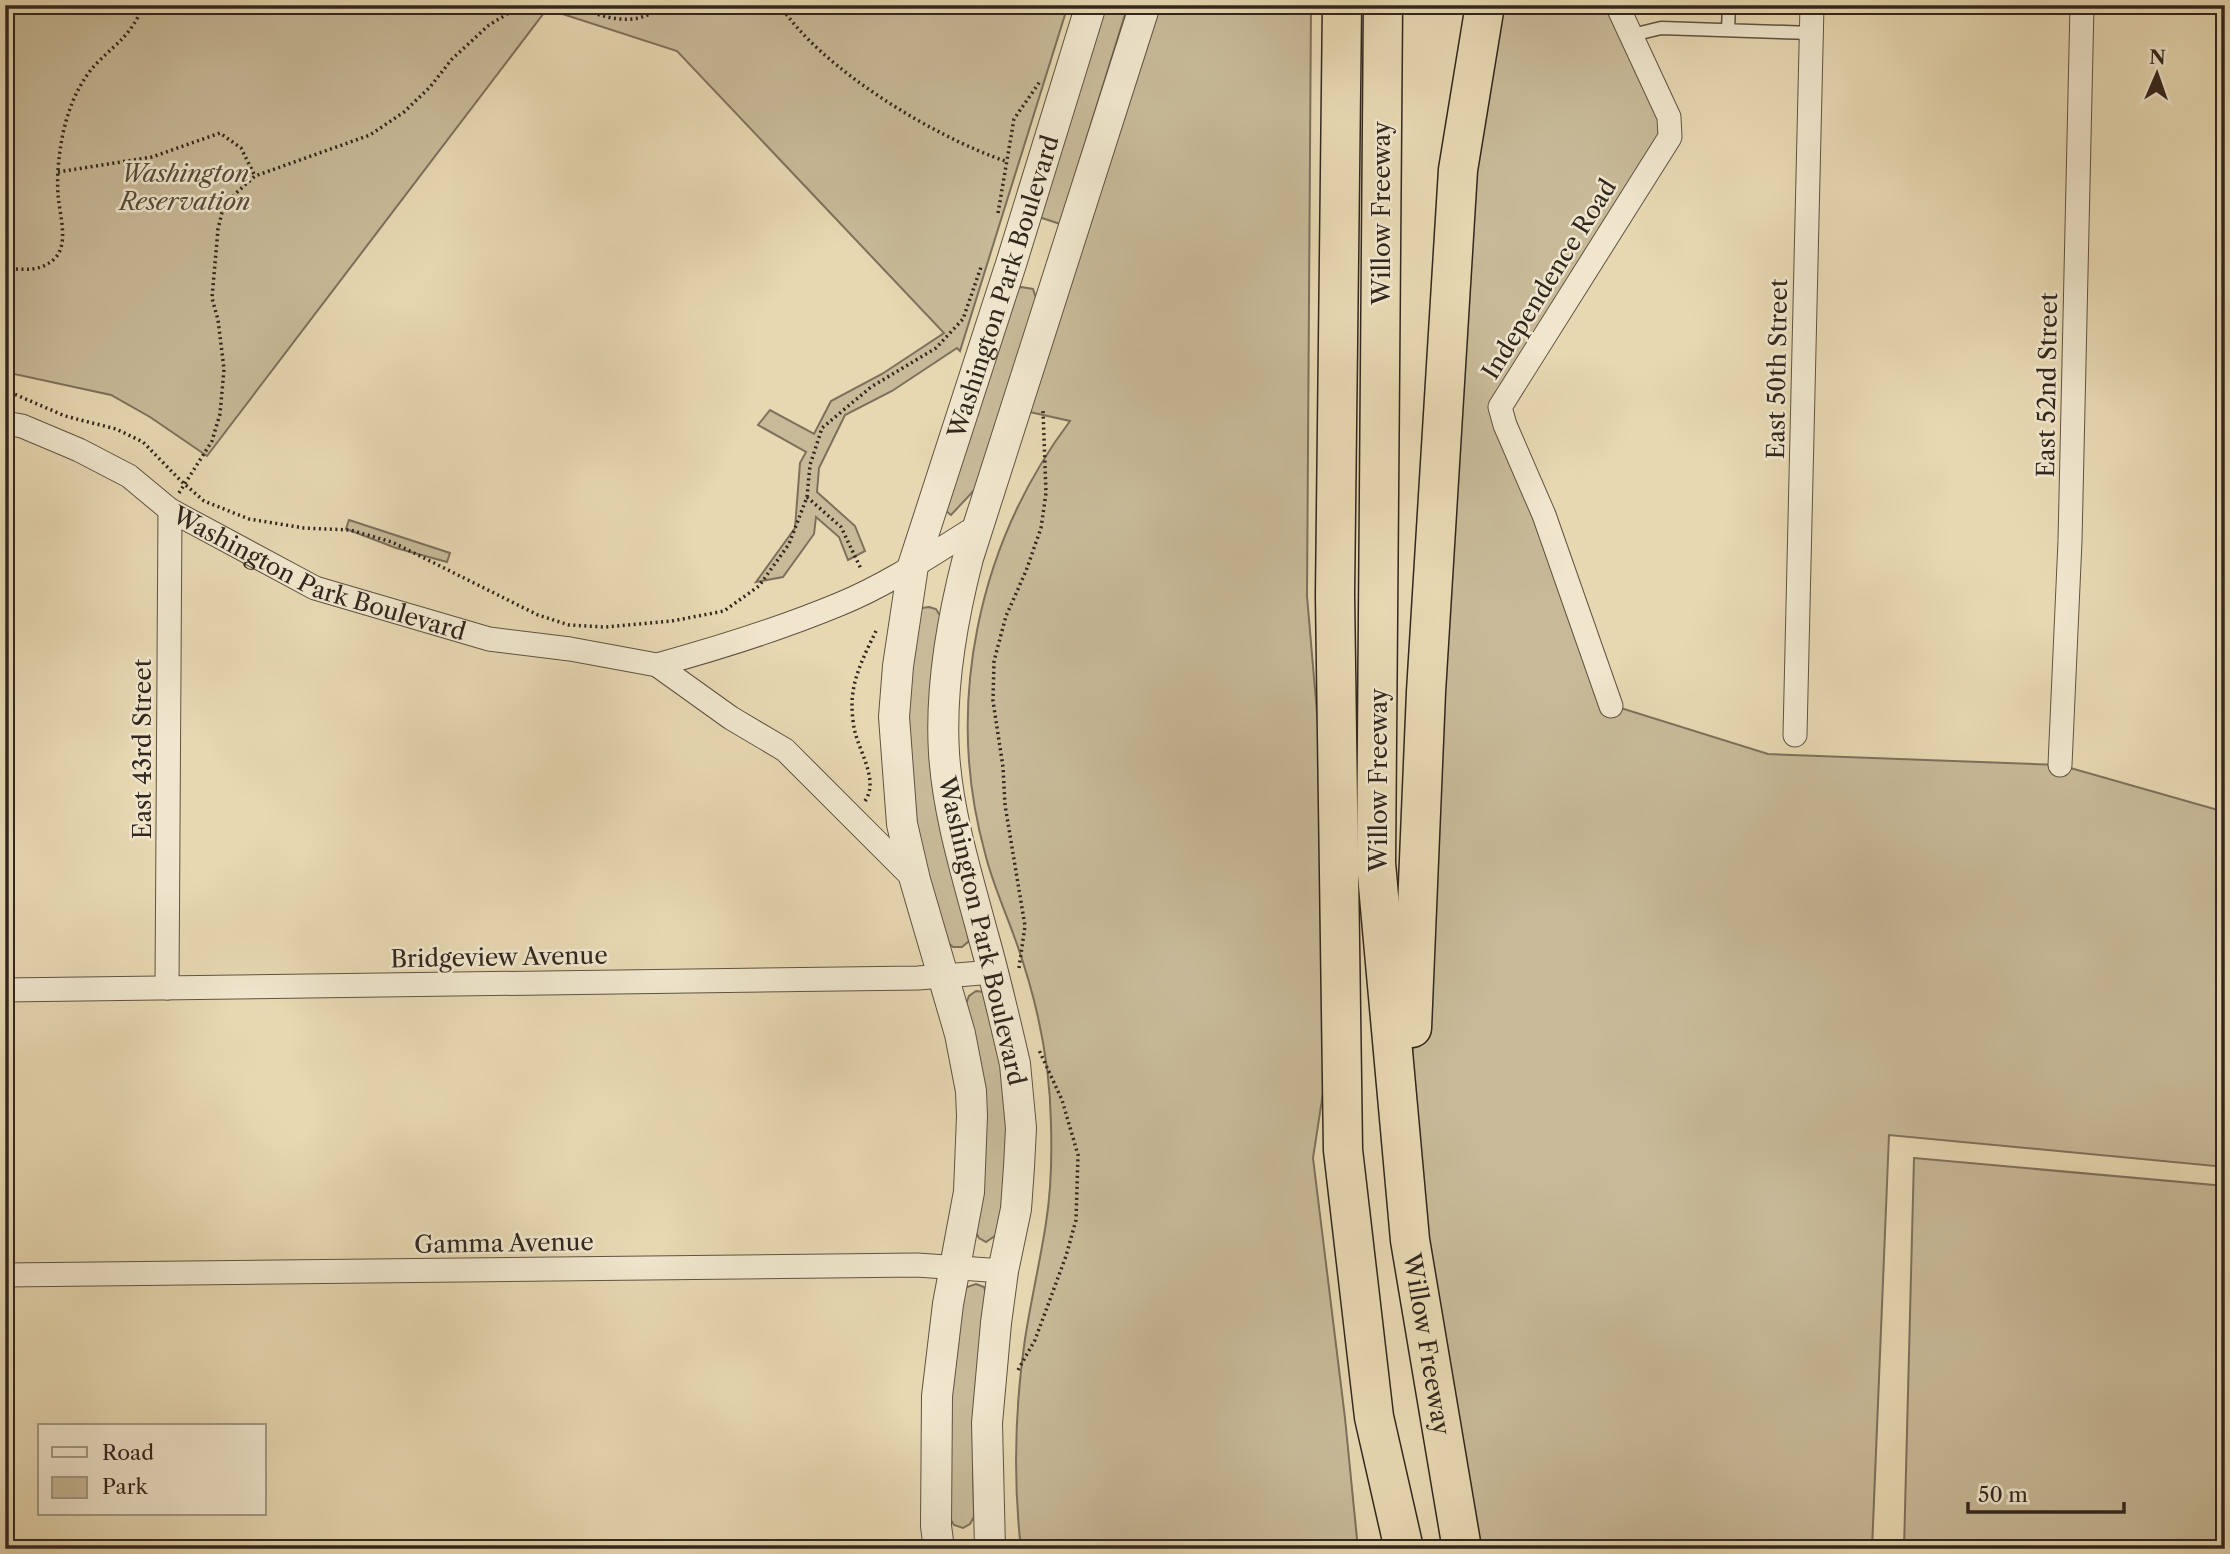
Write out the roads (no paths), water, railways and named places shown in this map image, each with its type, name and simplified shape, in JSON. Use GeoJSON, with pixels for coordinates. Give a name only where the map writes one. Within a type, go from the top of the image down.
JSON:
{"type":"FeatureCollection","features":[{"type":"Feature","properties":{"kind":"highway","name":"Willow Freeway"},"geometry":{"type":"LineString","coordinates":[[1342,5],[1335,595],[1343,1150],[1374,1417],[1404,1549]]}},
{"type":"Feature","properties":{"kind":"highway","name":"Willow Freeway"},"geometry":{"type":"LineString","coordinates":[[1383,5],[1376,863],[1410,1240],[1462,1549]]}},
{"type":"Feature","properties":{"kind":"highway"},"geometry":{"type":"LineString","coordinates":[[1410,1240],[1412,992],[1429,637],[1458,170],[1485,5]]}},
{"type":"Feature","properties":{"kind":"highway"},"geometry":{"type":"LineString","coordinates":[[1374,1417],[1385,1549]]}},
{"type":"Feature","properties":{"kind":"street","name":"Washington Park Boulevard"},"geometry":{"type":"LineString","coordinates":[[939,1549],[936,1525],[937,1396],[942,1341],[969,1192],[971,1091],[960,1034],[915,880],[902,824],[894,717],[898,666],[913,566],[1007,277],[1091,5]]}},
{"type":"Feature","properties":{"kind":"street","name":"Washington Park Boulevard"},"geometry":{"type":"LineString","coordinates":[[990,1549],[987,1423],[989,1379],[1003,1271],[1016,1209],[1021,1128],[1006,973],[960,851],[951,810],[944,752],[943,713],[960,591],[979,524],[1144,5]]}},
{"type":"Feature","properties":{"kind":"street","name":"Independence Road"},"geometry":{"type":"LineString","coordinates":[[1611,706],[1544,515],[1505,425],[1500,407],[1670,137],[1669,117],[1617,5]]}},
{"type":"Feature","properties":{"kind":"street","name":"East 50th Street"},"geometry":{"type":"LineString","coordinates":[[1795,735],[1812,5]]}},
{"type":"Feature","properties":{"kind":"street","name":"East 52nd Street"},"geometry":{"type":"LineString","coordinates":[[2060,765],[2070,541],[2082,5]]}},
{"type":"Feature","properties":{"kind":"street","name":"Washington Park Boulevard"},"geometry":{"type":"LineString","coordinates":[[5,423],[22,426],[79,450],[129,476],[170,510],[314,588],[489,639],[570,649],[657,665],[732,718],[785,750],[915,880]]}},
{"type":"Feature","properties":{"kind":"street","name":"East 43rd Street"},"geometry":{"type":"LineString","coordinates":[[167,988],[170,510]]}},
{"type":"Feature","properties":{"kind":"street","name":"Washington Park Boulevard"},"geometry":{"type":"LineString","coordinates":[[657,665],[727,646],[841,604],[913,566],[979,524]]}},
{"type":"Feature","properties":{"kind":"street","name":"Bridgeview Avenue"},"geometry":{"type":"LineString","coordinates":[[5,990],[943,977],[1006,973]]}},
{"type":"Feature","properties":{"kind":"street","name":"Gamma Avenue"},"geometry":{"type":"LineString","coordinates":[[5,1275],[823,1265],[954,1267],[1003,1271]]}},
{"type":"Feature","properties":{"kind":"lane"},"geometry":{"type":"LineString","coordinates":[[1728,30],[1729,5]]}},
{"type":"Feature","properties":{"kind":"lane"},"geometry":{"type":"LineString","coordinates":[[1632,36],[1661,29],[1812,33]]}},
{"type":"Feature","properties":{"kind":"park label","name":"Washington Reservation"},"geometry":{"type":"Point","coordinates":[185,187]}}]}
